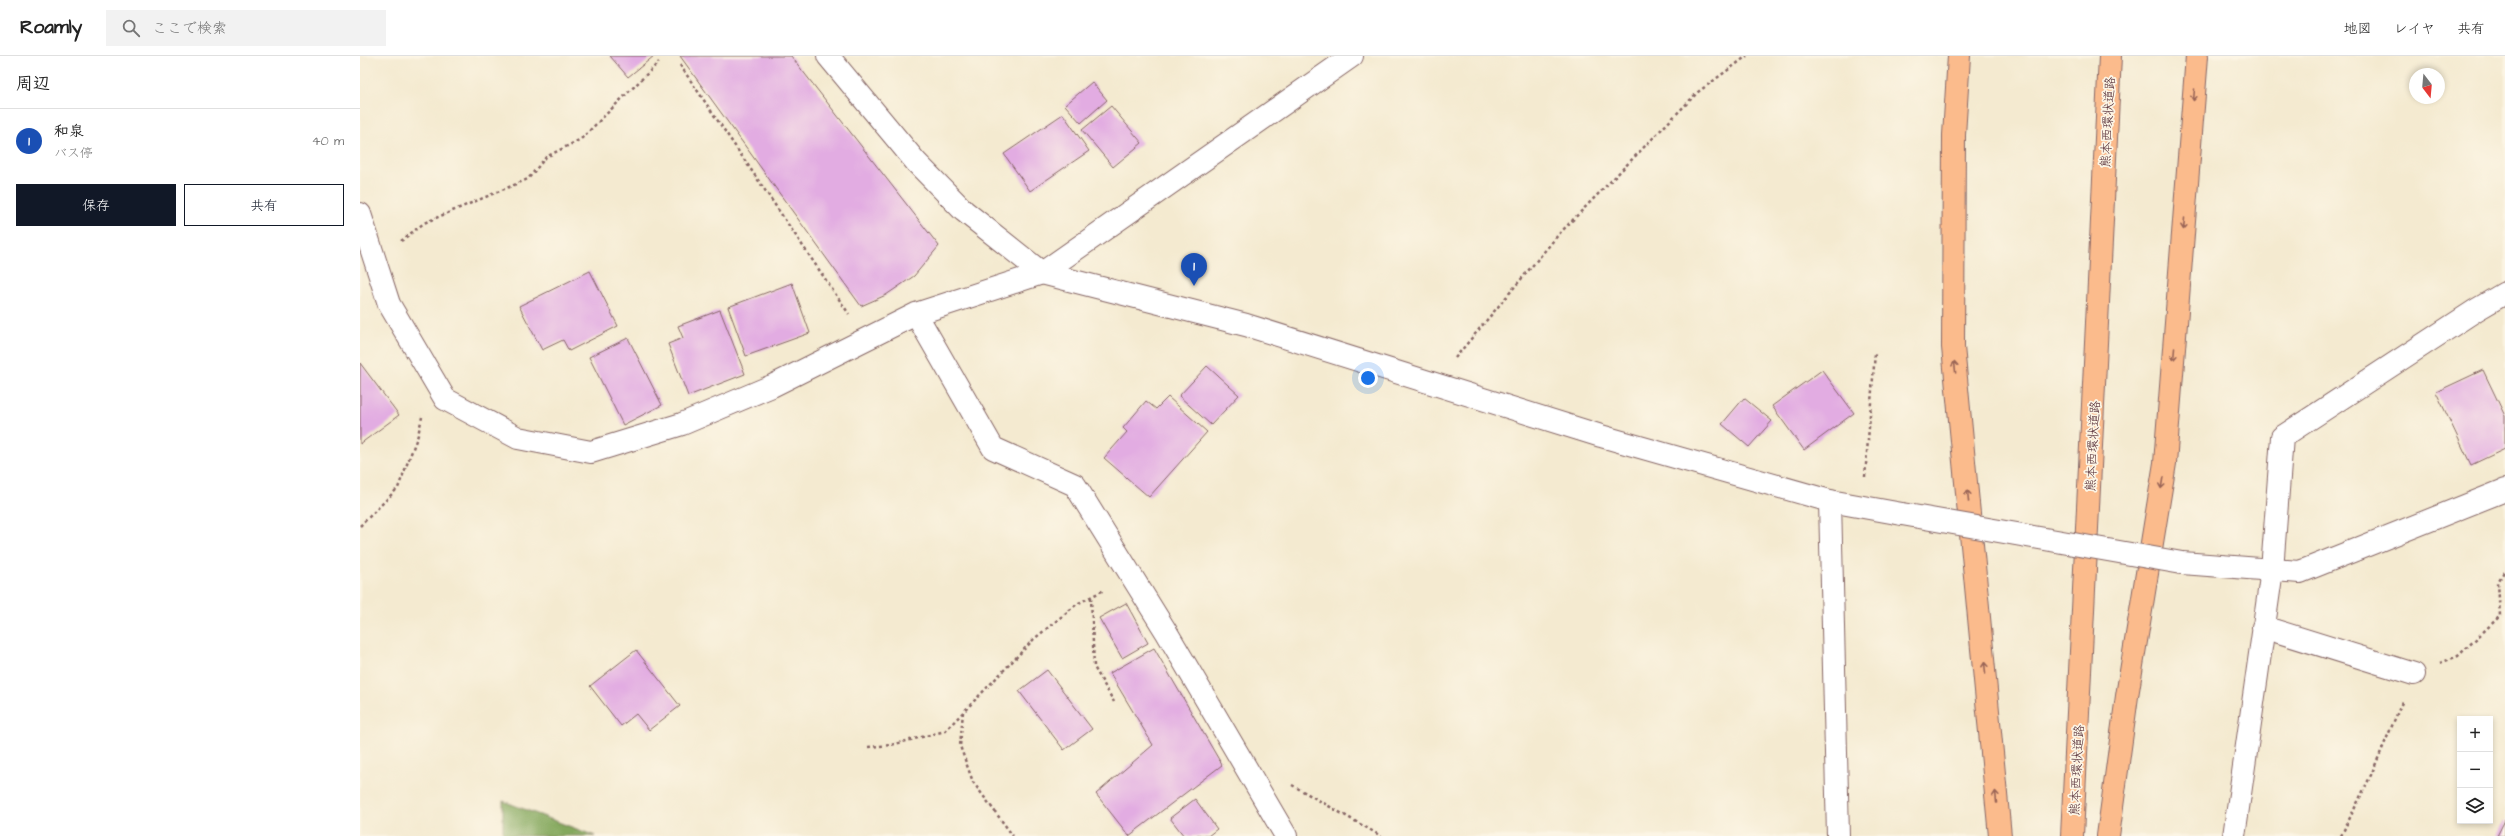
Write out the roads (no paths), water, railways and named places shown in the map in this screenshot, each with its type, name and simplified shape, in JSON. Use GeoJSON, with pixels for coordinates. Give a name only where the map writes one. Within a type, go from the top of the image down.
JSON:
{"type":"FeatureCollection","features":[{"type":"Feature","properties":{"kind":"highway"},"geometry":{"type":"LineString","coordinates":[[1959,56],[1954,135],[1953,347],[2000,836]]}},
{"type":"Feature","properties":{"kind":"highway","name":"熊本西環状道路"},"geometry":{"type":"LineString","coordinates":[[2072,836],[2110,56]]}},
{"type":"Feature","properties":{"kind":"highway"},"geometry":{"type":"LineString","coordinates":[[2108,836],[2127,696],[2165,463],[2197,56]]}},
{"type":"Feature","properties":{"kind":"street"},"geometry":{"type":"LineString","coordinates":[[828,56],[916,162],[964,211],[1042,273],[1246,325],[1601,436],[1830,501],[2182,563],[2300,572],[2505,490]]}},
{"type":"Feature","properties":{"kind":"street"},"geometry":{"type":"LineString","coordinates":[[360,214],[389,304],[445,399],[518,438],[591,452],[682,424],[772,386],[916,314],[1042,273],[1352,56]]}},
{"type":"Feature","properties":{"kind":"street"},"geometry":{"type":"LineString","coordinates":[[2234,836],[2272,570],[2282,437],[2476,310],[2505,293]]}},
{"type":"Feature","properties":{"kind":"street"},"geometry":{"type":"LineString","coordinates":[[916,314],[993,448],[1076,485],[1132,576],[1253,783],[1286,836]]}},
{"type":"Feature","properties":{"kind":"street"},"geometry":{"type":"LineString","coordinates":[[1830,501],[1838,836]]}},
{"type":"Feature","properties":{"kind":"street"},"geometry":{"type":"LineString","coordinates":[[2263,628],[2414,674]]}},
{"type":"Feature","properties":{"kind":"place","name":"和泉"},"geometry":{"type":"Point","coordinates":[1194,286]}}]}
